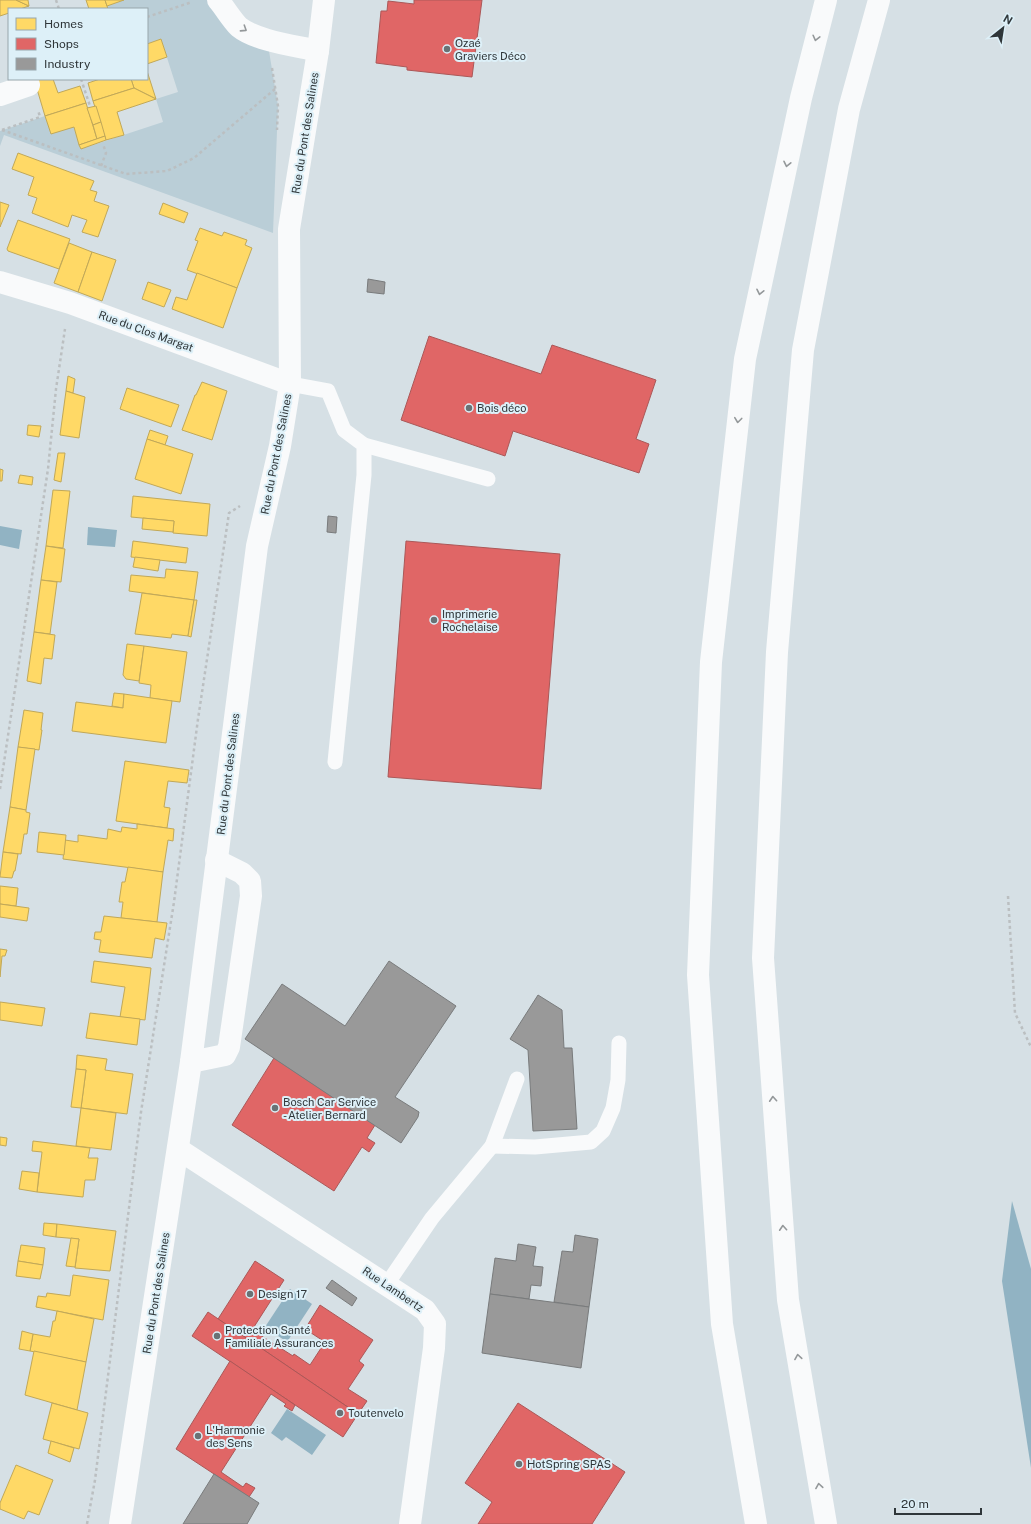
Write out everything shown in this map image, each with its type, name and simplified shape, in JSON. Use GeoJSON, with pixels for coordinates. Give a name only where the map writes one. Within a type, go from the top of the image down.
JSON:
{"type":"FeatureCollection","features":[{"type":"Feature","properties":{"kind":"main road"},"geometry":{"type":"LineString","coordinates":[[218,0],[240,27],[253,34],[270,40],[318,51]]}},
{"type":"Feature","properties":{"kind":"main road","name":"Rue du Pont des Salines"},"geometry":{"type":"LineString","coordinates":[[120,1524],[191,1062],[257,546],[280,446],[290,384],[289,229],[318,51],[324,0]]}},
{"type":"Feature","properties":{"kind":"main road"},"geometry":{"type":"LineString","coordinates":[[756,1524],[722,1324],[698,975],[711,662],[745,359],[801,98],[826,0]]}},
{"type":"Feature","properties":{"kind":"main road"},"geometry":{"type":"LineString","coordinates":[[826,1524],[788,1300],[763,958],[777,652],[803,350],[849,109],[880,0]]}},
{"type":"Feature","properties":{"kind":"main road"},"geometry":{"type":"LineString","coordinates":[[0,95],[29,85]]}},
{"type":"Feature","properties":{"kind":"main road","name":"Rue du Clos Margat"},"geometry":{"type":"LineString","coordinates":[[0,282],[70,303],[290,384]]}},
{"type":"Feature","properties":{"kind":"main road"},"geometry":{"type":"LineString","coordinates":[[191,1062],[225,1055],[230,1047],[251,896],[250,881],[242,873],[216,860]]}},
{"type":"Feature","properties":{"kind":"main road","name":"Rue Lambertz"},"geometry":{"type":"LineString","coordinates":[[178,1149],[387,1284],[425,1310],[435,1324],[434,1348],[410,1524]]}},
{"type":"Feature","properties":{"kind":"lane"},"geometry":{"type":"LineString","coordinates":[[290,384],[328,391],[344,430],[364,445],[488,479]]}},
{"type":"Feature","properties":{"kind":"lane"},"geometry":{"type":"LineString","coordinates":[[335,762],[364,475],[364,445]]}},
{"type":"Feature","properties":{"kind":"lane"},"geometry":{"type":"LineString","coordinates":[[492,1146],[535,1147],[591,1142],[603,1131],[613,1108],[618,1080],[619,1043]]}},
{"type":"Feature","properties":{"kind":"lane"},"geometry":{"type":"LineString","coordinates":[[387,1284],[432,1218],[492,1146],[517,1079]]}},
{"type":"Feature","properties":{"kind":"path"},"geometry":{"type":"LineString","coordinates":[[148,17],[186,4]]}},
{"type":"Feature","properties":{"kind":"path"},"geometry":{"type":"LineString","coordinates":[[81,80],[90,106]]}},
{"type":"Feature","properties":{"kind":"path"},"geometry":{"type":"LineString","coordinates":[[0,135],[2,130],[126,174],[167,171],[194,158],[275,89]]}},
{"type":"Feature","properties":{"kind":"path"},"geometry":{"type":"LineString","coordinates":[[101,166],[106,153],[103,144]]}},
{"type":"Feature","properties":{"kind":"path"},"geometry":{"type":"LineString","coordinates":[[0,789],[48,469],[56,389],[70,303]]}},
{"type":"Feature","properties":{"kind":"path"},"geometry":{"type":"LineString","coordinates":[[87,1524],[96,1472],[141,1112],[174,902],[184,820],[218,582],[229,513],[242,505]]}},
{"type":"Feature","properties":{"kind":"path"},"geometry":{"type":"LineString","coordinates":[[1008,896],[1015,1013],[1031,1046]]}},
{"type":"Feature","properties":{"kind":"shaded area"},"geometry":{"type":"Polygon","coordinates":[[[124,0],[218,0],[269,51],[278,106],[273,233],[4,135],[0,146],[0,131],[45,116],[74,127],[81,149],[163,122],[156,99],[178,92],[161,39],[148,44],[148,8],[108,8],[107,6],[124,0]]]}},
{"type":"Feature","properties":{"kind":"water"},"geometry":{"type":"Polygon","coordinates":[[[0,526],[22,530],[19,549],[0,545],[0,526]]]}},
{"type":"Feature","properties":{"kind":"water"},"geometry":{"type":"Polygon","coordinates":[[[88,527],[117,530],[115,547],[87,545],[88,527]]]}},
{"type":"Feature","properties":{"kind":"water"},"geometry":{"type":"Polygon","coordinates":[[[1012,1201],[1031,1269],[1031,1468],[1002,1281],[1012,1201]]]}},
{"type":"Feature","properties":{"kind":"water"},"geometry":{"type":"Polygon","coordinates":[[[290,1289],[312,1304],[287,1342],[265,1327],[290,1289]]]}},
{"type":"Feature","properties":{"kind":"water"},"geometry":{"type":"Polygon","coordinates":[[[287,1409],[326,1435],[312,1455],[286,1437],[282,1441],[271,1433],[287,1409]]]}},
{"type":"Feature","properties":{"kind":"building: Homes"},"geometry":{"type":"Polygon","coordinates":[[[0,0],[16,0],[29,6],[23,8],[8,8],[8,13],[0,16],[0,0]]]}},
{"type":"Feature","properties":{"kind":"building: Homes"},"geometry":{"type":"Polygon","coordinates":[[[16,0],[28,0],[29,6],[16,0]]]}},
{"type":"Feature","properties":{"kind":"building: Homes"},"geometry":{"type":"Polygon","coordinates":[[[86,0],[105,0],[108,8],[89,8],[86,0]]]}},
{"type":"Feature","properties":{"kind":"building: Homes"},"geometry":{"type":"Polygon","coordinates":[[[105,0],[124,0],[107,6],[105,0]]]}},
{"type":"Feature","properties":{"kind":"building: Homes"},"geometry":{"type":"Polygon","coordinates":[[[161,39],[167,57],[148,64],[148,44],[161,39]]]}},
{"type":"Feature","properties":{"kind":"building: Homes"},"geometry":{"type":"Polygon","coordinates":[[[148,74],[156,99],[134,88],[131,80],[148,80],[148,74]]]}},
{"type":"Feature","properties":{"kind":"building: Homes"},"geometry":{"type":"Polygon","coordinates":[[[34,80],[53,80],[58,93],[80,86],[86,103],[45,116],[34,80]]]}},
{"type":"Feature","properties":{"kind":"building: Homes"},"geometry":{"type":"Polygon","coordinates":[[[97,80],[131,80],[134,88],[93,101],[88,83],[97,80]]]}},
{"type":"Feature","properties":{"kind":"building: Homes"},"geometry":{"type":"Polygon","coordinates":[[[134,88],[156,99],[117,112],[124,135],[106,140],[93,101],[134,88]]]}},
{"type":"Feature","properties":{"kind":"building: Homes"},"geometry":{"type":"Polygon","coordinates":[[[86,103],[97,139],[79,145],[74,127],[51,134],[45,116],[86,103]]]}},
{"type":"Feature","properties":{"kind":"building: Homes"},"geometry":{"type":"Polygon","coordinates":[[[96,106],[101,122],[93,125],[87,108],[96,106]]]}},
{"type":"Feature","properties":{"kind":"building: Homes"},"geometry":{"type":"Polygon","coordinates":[[[101,122],[105,136],[97,139],[93,125],[101,122]]]}},
{"type":"Feature","properties":{"kind":"building: Homes"},"geometry":{"type":"Polygon","coordinates":[[[105,136],[106,140],[81,149],[79,145],[105,136]]]}},
{"type":"Feature","properties":{"kind":"building: Homes"},"geometry":{"type":"Polygon","coordinates":[[[18,153],[94,181],[90,190],[97,192],[94,201],[109,206],[98,237],[82,232],[87,220],[72,215],[68,227],[32,213],[37,198],[28,195],[34,177],[12,169],[18,153]]]}},
{"type":"Feature","properties":{"kind":"building: Homes"},"geometry":{"type":"Polygon","coordinates":[[[0,202],[9,205],[0,227],[0,202]]]}},
{"type":"Feature","properties":{"kind":"building: Homes"},"geometry":{"type":"Polygon","coordinates":[[[163,203],[188,213],[184,223],[159,214],[163,203]]]}},
{"type":"Feature","properties":{"kind":"building: Homes"},"geometry":{"type":"Polygon","coordinates":[[[18,220],[70,239],[59,269],[8,251],[7,249],[18,220]]]}},
{"type":"Feature","properties":{"kind":"building: Homes"},"geometry":{"type":"Polygon","coordinates":[[[200,228],[222,236],[224,232],[247,240],[245,245],[252,248],[237,288],[187,270],[198,241],[195,240],[200,228]]]}},
{"type":"Feature","properties":{"kind":"building: Homes"},"geometry":{"type":"Polygon","coordinates":[[[69,243],[92,252],[78,292],[54,283],[69,243]]]}},
{"type":"Feature","properties":{"kind":"building: Homes"},"geometry":{"type":"Polygon","coordinates":[[[92,252],[116,260],[102,301],[78,292],[92,252]]]}},
{"type":"Feature","properties":{"kind":"building: Homes"},"geometry":{"type":"Polygon","coordinates":[[[197,273],[237,288],[223,328],[172,309],[176,297],[187,300],[197,273]]]}},
{"type":"Feature","properties":{"kind":"building: Homes"},"geometry":{"type":"Polygon","coordinates":[[[148,282],[171,290],[164,307],[142,299],[148,282]]]}},
{"type":"Feature","properties":{"kind":"building: Homes"},"geometry":{"type":"Polygon","coordinates":[[[68,376],[75,379],[73,393],[66,391],[68,376]]]}},
{"type":"Feature","properties":{"kind":"building: Homes"},"geometry":{"type":"Polygon","coordinates":[[[202,382],[227,391],[212,440],[182,430],[195,395],[202,382]]]}},
{"type":"Feature","properties":{"kind":"building: Homes"},"geometry":{"type":"Polygon","coordinates":[[[127,388],[179,405],[171,427],[120,409],[127,388]]]}},
{"type":"Feature","properties":{"kind":"building: Homes"},"geometry":{"type":"Polygon","coordinates":[[[66,391],[85,397],[79,438],[60,435],[66,391]]]}},
{"type":"Feature","properties":{"kind":"building: Homes"},"geometry":{"type":"Polygon","coordinates":[[[28,425],[41,426],[39,437],[27,435],[28,425]]]}},
{"type":"Feature","properties":{"kind":"building: Homes"},"geometry":{"type":"Polygon","coordinates":[[[150,430],[168,436],[165,445],[147,439],[150,430]]]}},
{"type":"Feature","properties":{"kind":"building: Homes"},"geometry":{"type":"Polygon","coordinates":[[[147,439],[193,454],[181,494],[135,479],[147,439]]]}},
{"type":"Feature","properties":{"kind":"building: Homes"},"geometry":{"type":"Polygon","coordinates":[[[58,453],[65,453],[61,482],[54,480],[58,453]]]}},
{"type":"Feature","properties":{"kind":"building: Homes"},"geometry":{"type":"Polygon","coordinates":[[[0,469],[3,470],[2,481],[0,481],[0,469]]]}},
{"type":"Feature","properties":{"kind":"building: Homes"},"geometry":{"type":"Polygon","coordinates":[[[20,475],[33,477],[32,485],[18,483],[20,475]]]}},
{"type":"Feature","properties":{"kind":"building: Homes"},"geometry":{"type":"Polygon","coordinates":[[[53,490],[70,491],[63,548],[46,546],[53,490]]]}},
{"type":"Feature","properties":{"kind":"building: Homes"},"geometry":{"type":"Polygon","coordinates":[[[133,496],[210,504],[207,536],[173,533],[174,521],[131,517],[133,496]]]}},
{"type":"Feature","properties":{"kind":"building: Homes"},"geometry":{"type":"Polygon","coordinates":[[[143,518],[174,521],[173,532],[142,529],[143,518]]]}},
{"type":"Feature","properties":{"kind":"building: Homes"},"geometry":{"type":"Polygon","coordinates":[[[133,541],[188,548],[186,563],[131,557],[133,541]]]}},
{"type":"Feature","properties":{"kind":"building: Homes"},"geometry":{"type":"Polygon","coordinates":[[[46,546],[65,549],[61,582],[41,580],[46,546]]]}},
{"type":"Feature","properties":{"kind":"building: Homes"},"geometry":{"type":"Polygon","coordinates":[[[135,557],[160,560],[158,571],[133,567],[135,557]]]}},
{"type":"Feature","properties":{"kind":"building: Homes"},"geometry":{"type":"Polygon","coordinates":[[[166,569],[198,572],[194,600],[129,591],[131,575],[165,578],[166,569]]]}},
{"type":"Feature","properties":{"kind":"building: Homes"},"geometry":{"type":"Polygon","coordinates":[[[41,580],[57,582],[50,634],[34,632],[41,580]]]}},
{"type":"Feature","properties":{"kind":"building: Homes"},"geometry":{"type":"Polygon","coordinates":[[[142,593],[194,600],[188,636],[172,634],[171,638],[135,634],[142,593]]]}},
{"type":"Feature","properties":{"kind":"building: Homes"},"geometry":{"type":"Polygon","coordinates":[[[194,600],[197,600],[191,637],[188,636],[194,600]]]}},
{"type":"Feature","properties":{"kind":"building: Homes"},"geometry":{"type":"Polygon","coordinates":[[[34,632],[55,635],[52,659],[44,658],[41,684],[27,681],[34,632]]]}},
{"type":"Feature","properties":{"kind":"building: Homes"},"geometry":{"type":"Polygon","coordinates":[[[127,644],[144,646],[139,681],[126,679],[123,675],[127,644]]]}},
{"type":"Feature","properties":{"kind":"building: Homes"},"geometry":{"type":"Polygon","coordinates":[[[144,646],[187,652],[180,702],[150,698],[151,685],[139,683],[144,646]]]}},
{"type":"Feature","properties":{"kind":"building: Homes"},"geometry":{"type":"Polygon","coordinates":[[[114,693],[124,694],[123,708],[112,706],[114,693]]]}},
{"type":"Feature","properties":{"kind":"building: Homes"},"geometry":{"type":"Polygon","coordinates":[[[124,694],[172,701],[166,743],[72,731],[76,702],[123,708],[124,694]]]}},
{"type":"Feature","properties":{"kind":"building: Homes"},"geometry":{"type":"Polygon","coordinates":[[[24,710],[43,713],[39,750],[18,747],[24,710]]]}},
{"type":"Feature","properties":{"kind":"building: Homes"},"geometry":{"type":"Polygon","coordinates":[[[18,747],[35,749],[26,810],[10,807],[18,747]]]}},
{"type":"Feature","properties":{"kind":"building: Homes"},"geometry":{"type":"Polygon","coordinates":[[[125,761],[189,770],[187,783],[168,781],[164,807],[170,808],[167,828],[116,821],[125,761]]]}},
{"type":"Feature","properties":{"kind":"building: Homes"},"geometry":{"type":"Polygon","coordinates":[[[10,807],[26,810],[26,812],[30,813],[27,834],[24,834],[21,854],[3,852],[10,807]]]}},
{"type":"Feature","properties":{"kind":"building: Homes"},"geometry":{"type":"Polygon","coordinates":[[[137,824],[174,829],[173,841],[168,840],[163,872],[63,859],[65,840],[78,842],[78,835],[107,839],[108,829],[121,832],[122,827],[137,829],[137,824]]]}},
{"type":"Feature","properties":{"kind":"building: Homes"},"geometry":{"type":"Polygon","coordinates":[[[39,832],[66,835],[64,855],[37,852],[39,832]]]}},
{"type":"Feature","properties":{"kind":"building: Homes"},"geometry":{"type":"Polygon","coordinates":[[[3,852],[18,854],[15,871],[12,878],[0,877],[3,852]]]}},
{"type":"Feature","properties":{"kind":"building: Homes"},"geometry":{"type":"Polygon","coordinates":[[[128,867],[163,872],[157,922],[121,918],[123,902],[119,902],[122,882],[125,882],[128,867]]]}},
{"type":"Feature","properties":{"kind":"building: Homes"},"geometry":{"type":"Polygon","coordinates":[[[0,886],[18,888],[16,906],[0,904],[0,886]]]}},
{"type":"Feature","properties":{"kind":"building: Homes"},"geometry":{"type":"Polygon","coordinates":[[[0,904],[29,908],[27,921],[0,917],[0,904]]]}},
{"type":"Feature","properties":{"kind":"building: Homes"},"geometry":{"type":"Polygon","coordinates":[[[104,916],[167,923],[164,940],[155,938],[152,958],[99,952],[101,940],[94,939],[95,932],[101,932],[104,916]]]}},
{"type":"Feature","properties":{"kind":"building: Homes"},"geometry":{"type":"Polygon","coordinates":[[[0,949],[7,950],[5,956],[2,956],[0,977],[0,949]]]}},
{"type":"Feature","properties":{"kind":"building: Homes"},"geometry":{"type":"Polygon","coordinates":[[[94,961],[151,968],[145,1020],[120,1017],[125,987],[91,982],[94,961]]]}},
{"type":"Feature","properties":{"kind":"building: Homes"},"geometry":{"type":"Polygon","coordinates":[[[0,1002],[45,1008],[42,1026],[0,1020],[0,1002]]]}},
{"type":"Feature","properties":{"kind":"building: Homes"},"geometry":{"type":"Polygon","coordinates":[[[90,1013],[140,1019],[137,1045],[86,1038],[90,1013]]]}},
{"type":"Feature","properties":{"kind":"building: Homes"},"geometry":{"type":"Polygon","coordinates":[[[77,1055],[107,1059],[105,1070],[133,1074],[127,1114],[81,1108],[86,1070],[76,1069],[77,1055]]]}},
{"type":"Feature","properties":{"kind":"building: Homes"},"geometry":{"type":"Polygon","coordinates":[[[76,1069],[86,1070],[81,1108],[71,1107],[76,1069]]]}},
{"type":"Feature","properties":{"kind":"building: Homes"},"geometry":{"type":"Polygon","coordinates":[[[81,1108],[116,1113],[111,1150],[76,1146],[81,1108]]]}},
{"type":"Feature","properties":{"kind":"building: Homes"},"geometry":{"type":"Polygon","coordinates":[[[0,1137],[7,1138],[6,1146],[0,1145],[0,1137]]]}},
{"type":"Feature","properties":{"kind":"building: Homes"},"geometry":{"type":"Polygon","coordinates":[[[33,1141],[90,1148],[88,1158],[98,1158],[95,1180],[85,1180],[83,1197],[37,1192],[42,1152],[32,1151],[33,1141]]]}},
{"type":"Feature","properties":{"kind":"building: Homes"},"geometry":{"type":"Polygon","coordinates":[[[22,1171],[39,1173],[37,1192],[19,1189],[22,1171]]]}},
{"type":"Feature","properties":{"kind":"building: Homes"},"geometry":{"type":"Polygon","coordinates":[[[44,1223],[57,1224],[56,1237],[43,1235],[44,1223]]]}},
{"type":"Feature","properties":{"kind":"building: Homes"},"geometry":{"type":"Polygon","coordinates":[[[57,1224],[116,1231],[110,1271],[75,1268],[79,1239],[56,1237],[57,1224]]]}},
{"type":"Feature","properties":{"kind":"building: Homes"},"geometry":{"type":"Polygon","coordinates":[[[71,1238],[79,1239],[75,1267],[66,1266],[71,1238]]]}},
{"type":"Feature","properties":{"kind":"building: Homes"},"geometry":{"type":"Polygon","coordinates":[[[21,1245],[45,1248],[43,1265],[18,1261],[21,1245]]]}},
{"type":"Feature","properties":{"kind":"building: Homes"},"geometry":{"type":"Polygon","coordinates":[[[18,1261],[43,1265],[40,1279],[16,1276],[18,1261]]]}},
{"type":"Feature","properties":{"kind":"building: Homes"},"geometry":{"type":"Polygon","coordinates":[[[73,1275],[109,1280],[103,1320],[36,1307],[38,1296],[46,1297],[47,1293],[70,1296],[73,1275]]]}},
{"type":"Feature","properties":{"kind":"building: Homes"},"geometry":{"type":"Polygon","coordinates":[[[57,1311],[94,1319],[86,1362],[30,1351],[33,1334],[50,1337],[53,1321],[55,1321],[57,1311]]]}},
{"type":"Feature","properties":{"kind":"building: Homes"},"geometry":{"type":"Polygon","coordinates":[[[22,1331],[33,1334],[30,1351],[19,1349],[22,1331]]]}},
{"type":"Feature","properties":{"kind":"building: Homes"},"geometry":{"type":"Polygon","coordinates":[[[34,1351],[86,1362],[77,1410],[25,1395],[34,1351]]]}},
{"type":"Feature","properties":{"kind":"building: Homes"},"geometry":{"type":"Polygon","coordinates":[[[52,1403],[88,1413],[79,1449],[43,1439],[52,1403]]]}},
{"type":"Feature","properties":{"kind":"building: Homes"},"geometry":{"type":"Polygon","coordinates":[[[51,1441],[74,1448],[70,1462],[48,1453],[51,1441]]]}},
{"type":"Feature","properties":{"kind":"building: Homes"},"geometry":{"type":"Polygon","coordinates":[[[16,1465],[53,1480],[39,1515],[28,1511],[24,1519],[0,1509],[0,1503],[16,1465]]]}},
{"type":"Feature","properties":{"kind":"building: Shops"},"geometry":{"type":"Polygon","coordinates":[[[414,0],[482,0],[472,77],[407,70],[407,67],[376,63],[381,11],[387,11],[388,1],[414,4],[414,0]]]}},
{"type":"Feature","properties":{"kind":"building: Shops"},"geometry":{"type":"Polygon","coordinates":[[[429,336],[541,374],[552,345],[656,380],[636,439],[649,444],[639,473],[513,431],[505,456],[401,420],[429,336]]]}},
{"type":"Feature","properties":{"kind":"building: Shops"},"geometry":{"type":"Polygon","coordinates":[[[406,541],[560,554],[541,789],[388,777],[406,541]]]}},
{"type":"Feature","properties":{"kind":"building: Shops"},"geometry":{"type":"Polygon","coordinates":[[[274,1058],[375,1125],[367,1138],[375,1143],[369,1152],[362,1147],[334,1191],[232,1125],[274,1058]]]}},
{"type":"Feature","properties":{"kind":"building: Shops"},"geometry":{"type":"Polygon","coordinates":[[[255,1261],[284,1280],[252,1330],[310,1365],[325,1342],[305,1329],[320,1305],[373,1340],[359,1361],[364,1365],[348,1389],[367,1401],[358,1414],[218,1319],[255,1261]]]}},
{"type":"Feature","properties":{"kind":"building: Shops"},"geometry":{"type":"Polygon","coordinates":[[[208,1312],[358,1414],[343,1437],[192,1336],[208,1312]]]}},
{"type":"Feature","properties":{"kind":"building: Shops"},"geometry":{"type":"Polygon","coordinates":[[[230,1361],[295,1405],[292,1411],[284,1406],[286,1404],[271,1394],[221,1472],[243,1487],[246,1483],[255,1488],[249,1497],[176,1449],[230,1361]]]}},
{"type":"Feature","properties":{"kind":"building: Shops"},"geometry":{"type":"Polygon","coordinates":[[[518,1403],[625,1472],[592,1524],[478,1524],[492,1502],[465,1483],[518,1403]]]}},
{"type":"Feature","properties":{"kind":"building: Industry"},"geometry":{"type":"Polygon","coordinates":[[[368,279],[385,282],[384,294],[367,292],[368,279]]]}},
{"type":"Feature","properties":{"kind":"building: Industry"},"geometry":{"type":"Polygon","coordinates":[[[328,516],[337,517],[336,533],[327,532],[328,516]]]}},
{"type":"Feature","properties":{"kind":"building: Industry"},"geometry":{"type":"Polygon","coordinates":[[[389,961],[456,1006],[395,1097],[419,1112],[418,1117],[401,1143],[245,1039],[282,984],[345,1026],[389,961]]]}},
{"type":"Feature","properties":{"kind":"building: Industry"},"geometry":{"type":"Polygon","coordinates":[[[538,995],[562,1010],[564,1048],[572,1048],[577,1129],[533,1131],[528,1050],[510,1039],[538,995]]]}},
{"type":"Feature","properties":{"kind":"building: Industry"},"geometry":{"type":"Polygon","coordinates":[[[575,1235],[598,1239],[589,1307],[554,1302],[562,1251],[573,1252],[575,1235]]]}},
{"type":"Feature","properties":{"kind":"building: Industry"},"geometry":{"type":"Polygon","coordinates":[[[518,1244],[536,1247],[533,1266],[543,1267],[541,1286],[531,1285],[529,1299],[490,1294],[495,1258],[516,1261],[518,1244]]]}},
{"type":"Feature","properties":{"kind":"building: Industry"},"geometry":{"type":"Polygon","coordinates":[[[332,1280],[357,1298],[352,1306],[326,1288],[332,1280]]]}},
{"type":"Feature","properties":{"kind":"building: Industry"},"geometry":{"type":"Polygon","coordinates":[[[490,1294],[589,1307],[581,1368],[482,1353],[490,1294]]]}},
{"type":"Feature","properties":{"kind":"building: Industry"},"geometry":{"type":"Polygon","coordinates":[[[214,1474],[259,1503],[247,1524],[183,1524],[214,1474]]]}},
{"type":"Feature","properties":{"kind":"place","name":"Ozaé Graviers Déco"},"geometry":{"type":"Point","coordinates":[447,49]}},
{"type":"Feature","properties":{"kind":"place","name":"Bois déco"},"geometry":{"type":"Point","coordinates":[469,408]}},
{"type":"Feature","properties":{"kind":"place","name":"Imprimerie Rochelaise"},"geometry":{"type":"Point","coordinates":[434,620]}},
{"type":"Feature","properties":{"kind":"place","name":"Bosch Car Service - Atelier Bernard"},"geometry":{"type":"Point","coordinates":[275,1108]}},
{"type":"Feature","properties":{"kind":"place","name":"Design 17"},"geometry":{"type":"Point","coordinates":[250,1294]}},
{"type":"Feature","properties":{"kind":"place","name":"Protection Santé Familiale Assurances"},"geometry":{"type":"Point","coordinates":[217,1336]}},
{"type":"Feature","properties":{"kind":"place","name":"Toutenvelo"},"geometry":{"type":"Point","coordinates":[340,1413]}},
{"type":"Feature","properties":{"kind":"place","name":"L'Harmonie des Sens"},"geometry":{"type":"Point","coordinates":[198,1436]}},
{"type":"Feature","properties":{"kind":"place","name":"HotSpring SPAS"},"geometry":{"type":"Point","coordinates":[519,1464]}}]}
